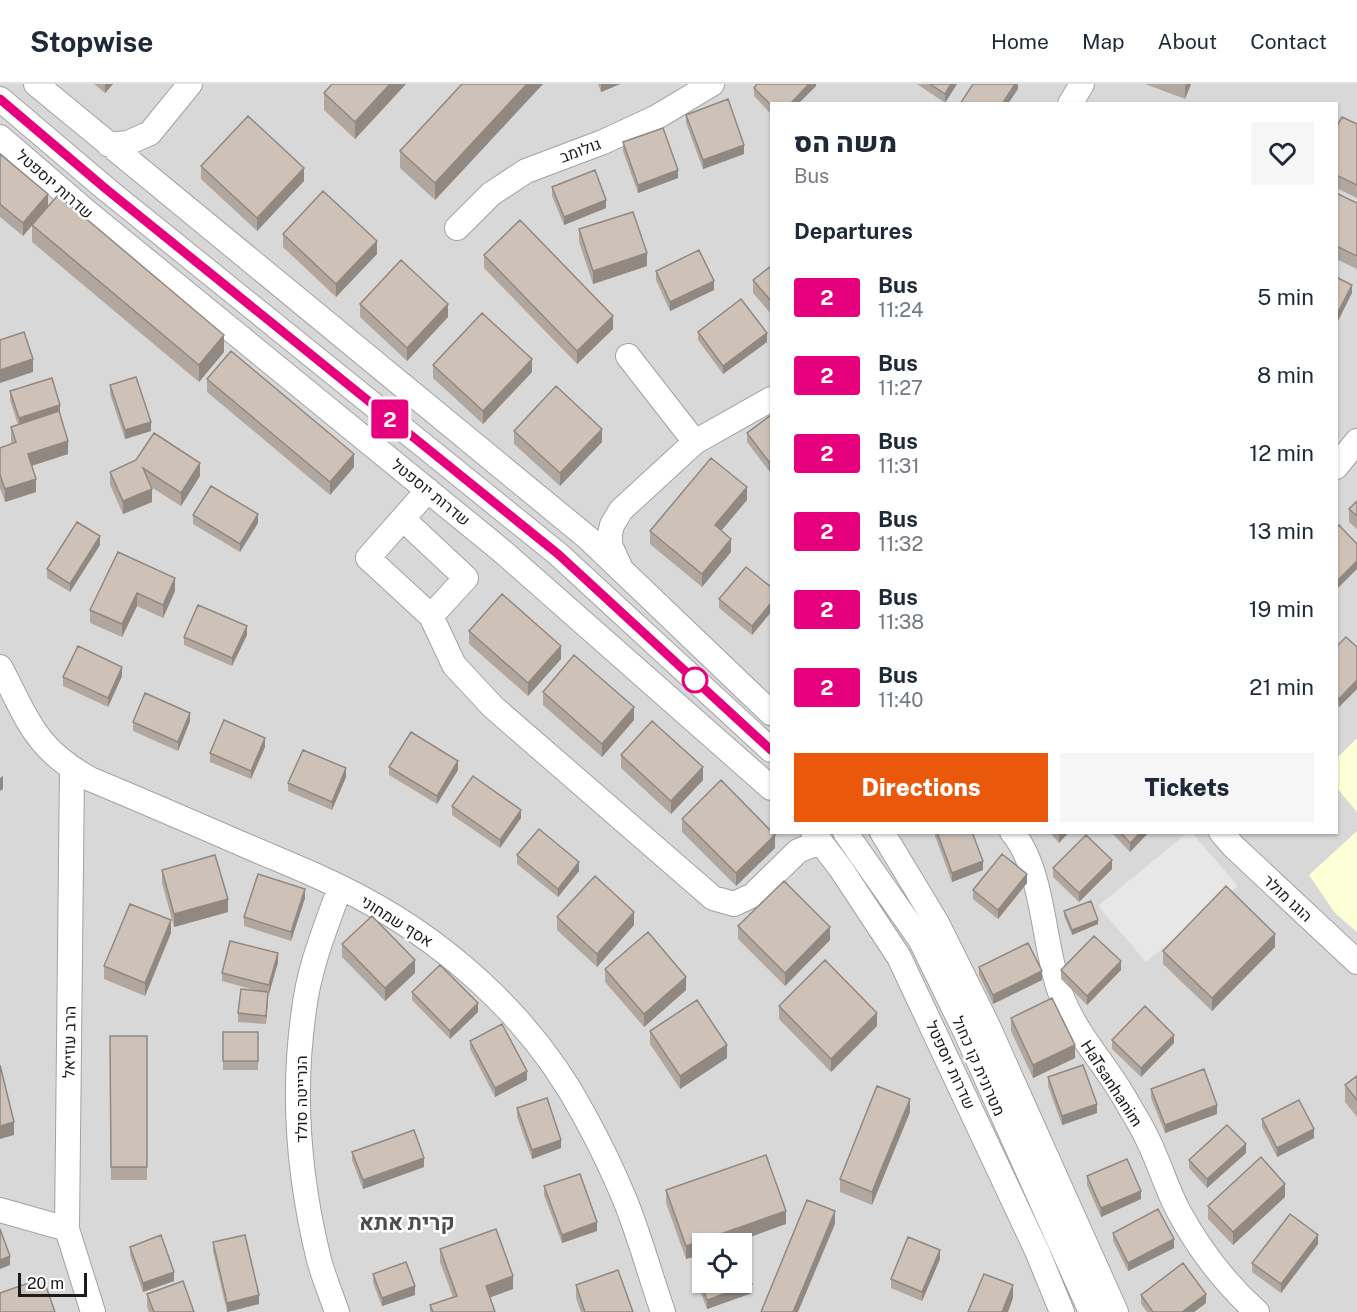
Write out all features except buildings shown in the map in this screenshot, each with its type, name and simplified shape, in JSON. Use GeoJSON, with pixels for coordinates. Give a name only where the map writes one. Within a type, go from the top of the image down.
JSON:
{"type":"FeatureCollection","features":[{"type":"Feature","properties":{"kind":"street"},"geometry":{"type":"LineString","coordinates":[[36,84],[557,512],[622,570],[770,712]]}},
{"type":"Feature","properties":{"kind":"street"},"geometry":{"type":"LineString","coordinates":[[109,145],[128,143],[150,133],[190,84]]}},
{"type":"Feature","properties":{"kind":"street","name":"גולומב"},"geometry":{"type":"LineString","coordinates":[[457,228],[491,194],[526,171],[603,142],[655,118],[712,84]]}},
{"type":"Feature","properties":{"kind":"street"},"geometry":{"type":"LineString","coordinates":[[1071,102],[1082,84]]}},
{"type":"Feature","properties":{"kind":"street"},"geometry":{"type":"LineString","coordinates":[[0,99],[106,189],[558,554],[770,749]]}},
{"type":"Feature","properties":{"kind":"street","name":"שדרות יוספטל"},"geometry":{"type":"LineString","coordinates":[[0,137],[96,220],[502,550],[770,787]]}},
{"type":"Feature","properties":{"kind":"street"},"geometry":{"type":"LineString","coordinates":[[628,356],[694,442]]}},
{"type":"Feature","properties":{"kind":"street"},"geometry":{"type":"LineString","coordinates":[[622,570],[614,557],[610,534],[612,525],[621,510],[694,442],[770,400]]}},
{"type":"Feature","properties":{"kind":"street"},"geometry":{"type":"LineString","coordinates":[[1338,465],[1357,441]]}},
{"type":"Feature","properties":{"kind":"street"},"geometry":{"type":"LineString","coordinates":[[428,490],[368,558],[431,616],[454,665],[493,707],[713,898],[734,904],[753,895],[798,851],[816,837]]}},
{"type":"Feature","properties":{"kind":"street"},"geometry":{"type":"LineString","coordinates":[[557,512],[593,519],[621,510]]}},
{"type":"Feature","properties":{"kind":"street"},"geometry":{"type":"LineString","coordinates":[[403,519],[466,578],[431,616]]}},
{"type":"Feature","properties":{"kind":"street","name":"אסף שמחוני"},"geometry":{"type":"LineString","coordinates":[[0,667],[31,728],[46,747],[72,769],[90,779],[340,887],[405,923],[460,963],[510,1012],[542,1051],[584,1113],[626,1201],[663,1312]]}},
{"type":"Feature","properties":{"kind":"street","name":"הרב עוזיאל"},"geometry":{"type":"LineString","coordinates":[[72,769],[67,1229],[93,1312]]}},
{"type":"Feature","properties":{"kind":"street","name":"מטרונית קו כחול"},"geometry":{"type":"LineString","coordinates":[[846,834],[920,939],[966,1033],[1091,1312]]}},
{"type":"Feature","properties":{"kind":"street"},"geometry":{"type":"LineString","coordinates":[[883,834],[937,922],[987,1024],[1116,1312]]}},
{"type":"Feature","properties":{"kind":"street","name":"HaTsanhanim"},"geometry":{"type":"LineString","coordinates":[[1014,834],[1022,844],[1037,888],[1046,939],[1060,992],[1077,1029],[1112,1077],[1147,1137],[1178,1211],[1202,1249],[1236,1293],[1257,1312]]}},
{"type":"Feature","properties":{"kind":"street","name":"הוגו מולר"},"geometry":{"type":"LineString","coordinates":[[1223,834],[1357,962]]}},
{"type":"Feature","properties":{"kind":"street","name":"שדרות יוספטל"},"geometry":{"type":"LineString","coordinates":[[816,837],[841,869],[899,957],[1037,1251],[1062,1312]]}},
{"type":"Feature","properties":{"kind":"street","name":"הנרייטה סולד"},"geometry":{"type":"LineString","coordinates":[[337,1312],[319,1261],[306,1196],[299,1139],[299,1073],[304,1009],[317,949],[340,887]]}},
{"type":"Feature","properties":{"kind":"street"},"geometry":{"type":"LineString","coordinates":[[0,1210],[67,1229]]}},
{"type":"Feature","properties":{"kind":"shaded area","name":"קרית אתא"},"geometry":{"type":"Polygon","coordinates":[[[0,84],[1357,84],[1357,1312],[0,1312],[0,84]]]}},
{"type":"Feature","properties":{"kind":"shaded area"},"geometry":{"type":"Polygon","coordinates":[[[1357,738],[1357,812],[1338,789],[1338,757],[1357,738]]]}},
{"type":"Feature","properties":{"kind":"shaded area"},"geometry":{"type":"Polygon","coordinates":[[[1357,831],[1357,932],[1335,913],[1309,875],[1357,831]]]}},
{"type":"Feature","properties":{"kind":"shaded area"},"geometry":{"type":"Polygon","coordinates":[[[1186,834],[1193,834],[1238,886],[1146,962],[1098,906],[1186,834]]]}},
{"type":"Feature","properties":{"kind":"bus line","name":"2"},"geometry":{"type":"LineString","coordinates":[[0,99],[106,189],[558,554],[770,749]]}},
{"type":"Feature","properties":{"kind":"district","name":"קרית אתא"},"geometry":{"type":"Point","coordinates":[407,1222]}}]}
